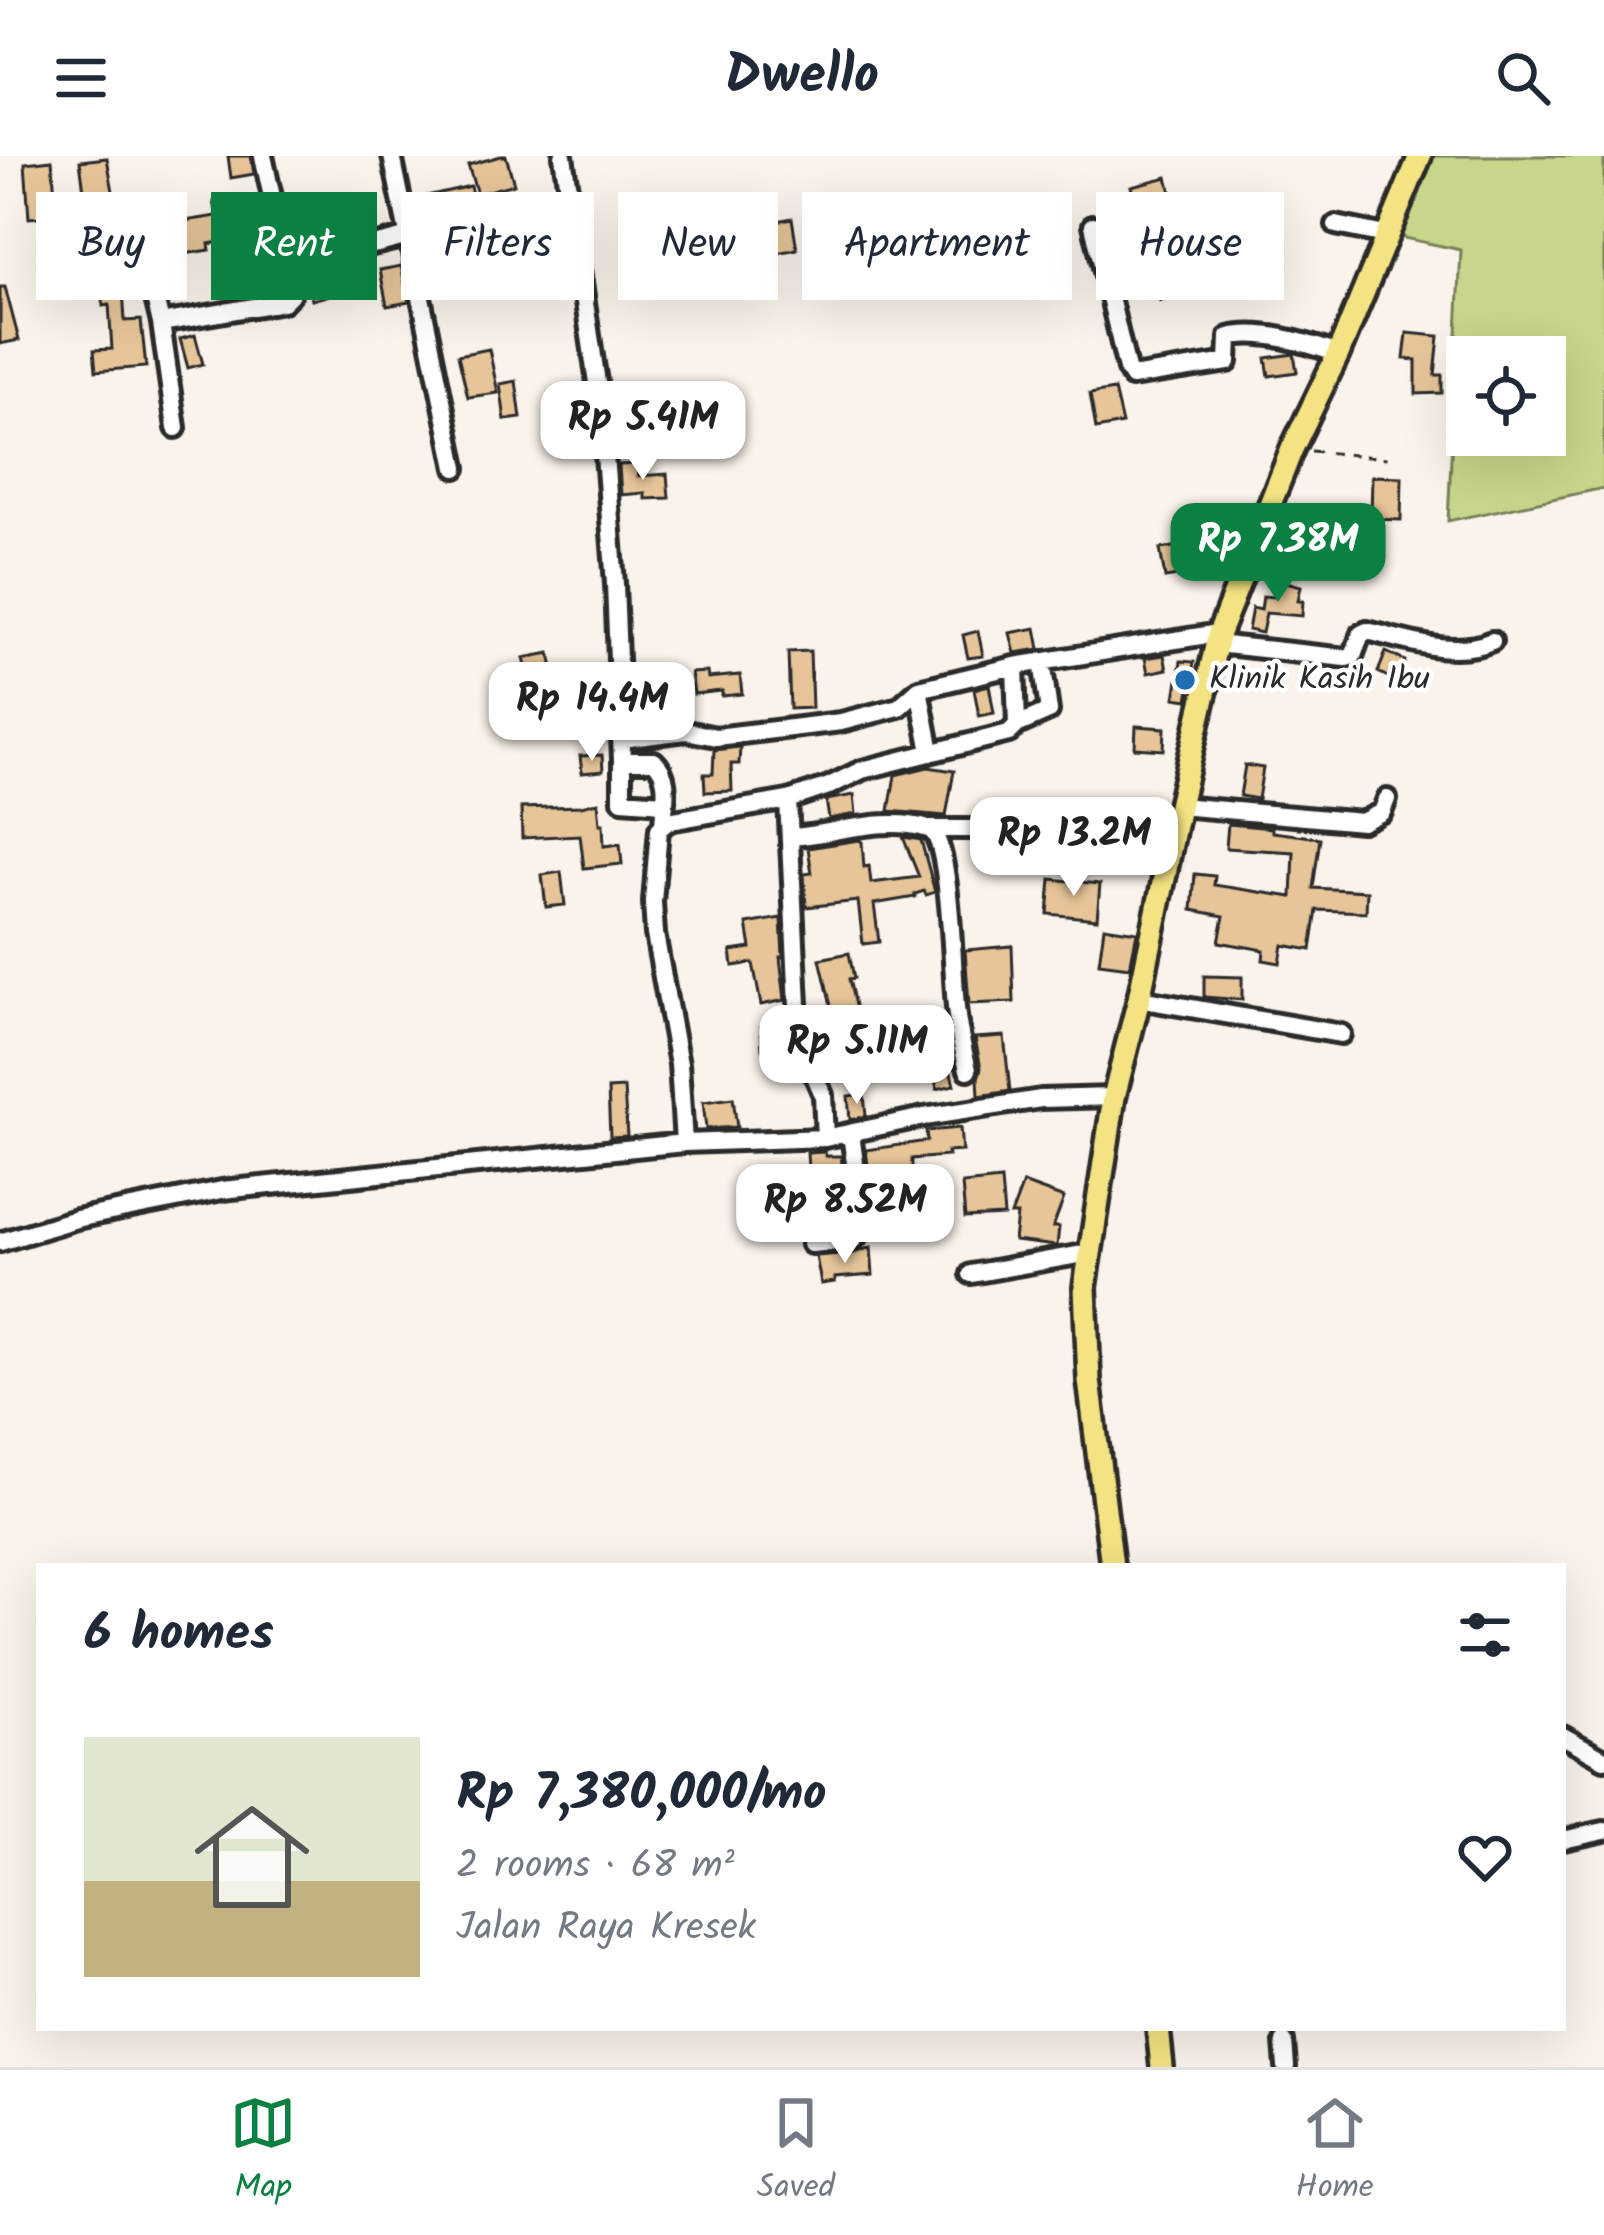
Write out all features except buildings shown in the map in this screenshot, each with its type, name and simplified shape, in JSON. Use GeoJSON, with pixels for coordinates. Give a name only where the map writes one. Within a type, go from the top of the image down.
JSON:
{"type":"FeatureCollection","features":[{"type":"Feature","properties":{"kind":"main road"},"geometry":{"type":"LineString","coordinates":[[1112,1563],[1089,1381],[1085,1287],[1114,1096],[1217,638],[1292,448],[1338,354],[1420,156]]}},
{"type":"Feature","properties":{"kind":"main road"},"geometry":{"type":"LineString","coordinates":[[1158,2031],[1162,2067]]}},
{"type":"Feature","properties":{"kind":"street"},"geometry":{"type":"LineString","coordinates":[[262,156],[270,192]]}},
{"type":"Feature","properties":{"kind":"street"},"geometry":{"type":"LineString","coordinates":[[392,156],[401,196]]}},
{"type":"Feature","properties":{"kind":"street"},"geometry":{"type":"LineString","coordinates":[[563,156],[602,416],[614,567],[622,800],[664,802]]}},
{"type":"Feature","properties":{"kind":"street"},"geometry":{"type":"LineString","coordinates":[[1093,225],[1132,377],[1228,362],[1229,337],[1252,332],[1338,354]]}},
{"type":"Feature","properties":{"kind":"street"},"geometry":{"type":"LineString","coordinates":[[1336,225],[1385,235]]}},
{"type":"Feature","properties":{"kind":"street"},"geometry":{"type":"LineString","coordinates":[[155,300],[176,428]]}},
{"type":"Feature","properties":{"kind":"street"},"geometry":{"type":"LineString","coordinates":[[161,323],[285,300]]}},
{"type":"Feature","properties":{"kind":"street"},"geometry":{"type":"LineString","coordinates":[[423,300],[456,468]]}},
{"type":"Feature","properties":{"kind":"street"},"geometry":{"type":"LineString","coordinates":[[1253,544],[1305,556],[1333,550],[1344,557]]}},
{"type":"Feature","properties":{"kind":"street"},"geometry":{"type":"LineString","coordinates":[[621,739],[686,731],[716,737],[841,722],[898,707],[919,689],[1015,666],[1217,638],[1346,658],[1353,656],[1360,634],[1367,631],[1442,647],[1464,648],[1492,640]]}},
{"type":"Feature","properties":{"kind":"street"},"geometry":{"type":"LineString","coordinates":[[684,1143],[679,1064],[655,934],[659,829],[669,821],[788,800],[862,770],[1010,733],[1048,711],[1042,661]]}},
{"type":"Feature","properties":{"kind":"street"},"geometry":{"type":"LineString","coordinates":[[1015,666],[1017,725]]}},
{"type":"Feature","properties":{"kind":"street"},"geometry":{"type":"LineString","coordinates":[[919,689],[931,752]]}},
{"type":"Feature","properties":{"kind":"street"},"geometry":{"type":"LineString","coordinates":[[622,761],[654,760],[662,768],[663,825]]}},
{"type":"Feature","properties":{"kind":"street"},"geometry":{"type":"LineString","coordinates":[[788,800],[798,1005],[808,1060],[823,1095],[825,1138]]}},
{"type":"Feature","properties":{"kind":"street"},"geometry":{"type":"LineString","coordinates":[[1179,806],[1363,822],[1382,812],[1387,800]]}},
{"type":"Feature","properties":{"kind":"street"},"geometry":{"type":"LineString","coordinates":[[791,837],[890,824],[1000,829]]}},
{"type":"Feature","properties":{"kind":"street"},"geometry":{"type":"LineString","coordinates":[[930,829],[942,848],[949,891],[956,1015],[968,1070]]}},
{"type":"Feature","properties":{"kind":"street"},"geometry":{"type":"LineString","coordinates":[[1139,998],[1341,1034]]}},
{"type":"Feature","properties":{"kind":"street"},"geometry":{"type":"LineString","coordinates":[[0,1242],[76,1219],[222,1190],[684,1143],[825,1138],[1041,1099],[1114,1096]]}},
{"type":"Feature","properties":{"kind":"street"},"geometry":{"type":"LineString","coordinates":[[811,1244],[853,1240],[863,1229],[851,1134]]}},
{"type":"Feature","properties":{"kind":"street"},"geometry":{"type":"LineString","coordinates":[[970,1274],[1090,1253]]}},
{"type":"Feature","properties":{"kind":"street"},"geometry":{"type":"LineString","coordinates":[[1566,1738],[1604,1759]]}},
{"type":"Feature","properties":{"kind":"street"},"geometry":{"type":"LineString","coordinates":[[1566,1839],[1604,1831]]}},
{"type":"Feature","properties":{"kind":"street"},"geometry":{"type":"LineString","coordinates":[[1284,2042],[1286,2067]]}},
{"type":"Feature","properties":{"kind":"path"},"geometry":{"type":"LineString","coordinates":[[1292,448],[1387,458]]}},
{"type":"Feature","properties":{"kind":"green space"},"geometry":{"type":"Polygon","coordinates":[[[1429,156],[1604,156],[1604,488],[1448,521],[1451,456],[1566,456],[1566,336],[1457,336],[1461,250],[1394,236],[1429,156]]]}},
{"type":"Feature","properties":{"kind":"place","name":"Klinik Kasih Ibu"},"geometry":{"type":"Point","coordinates":[1185,680]}}]}
